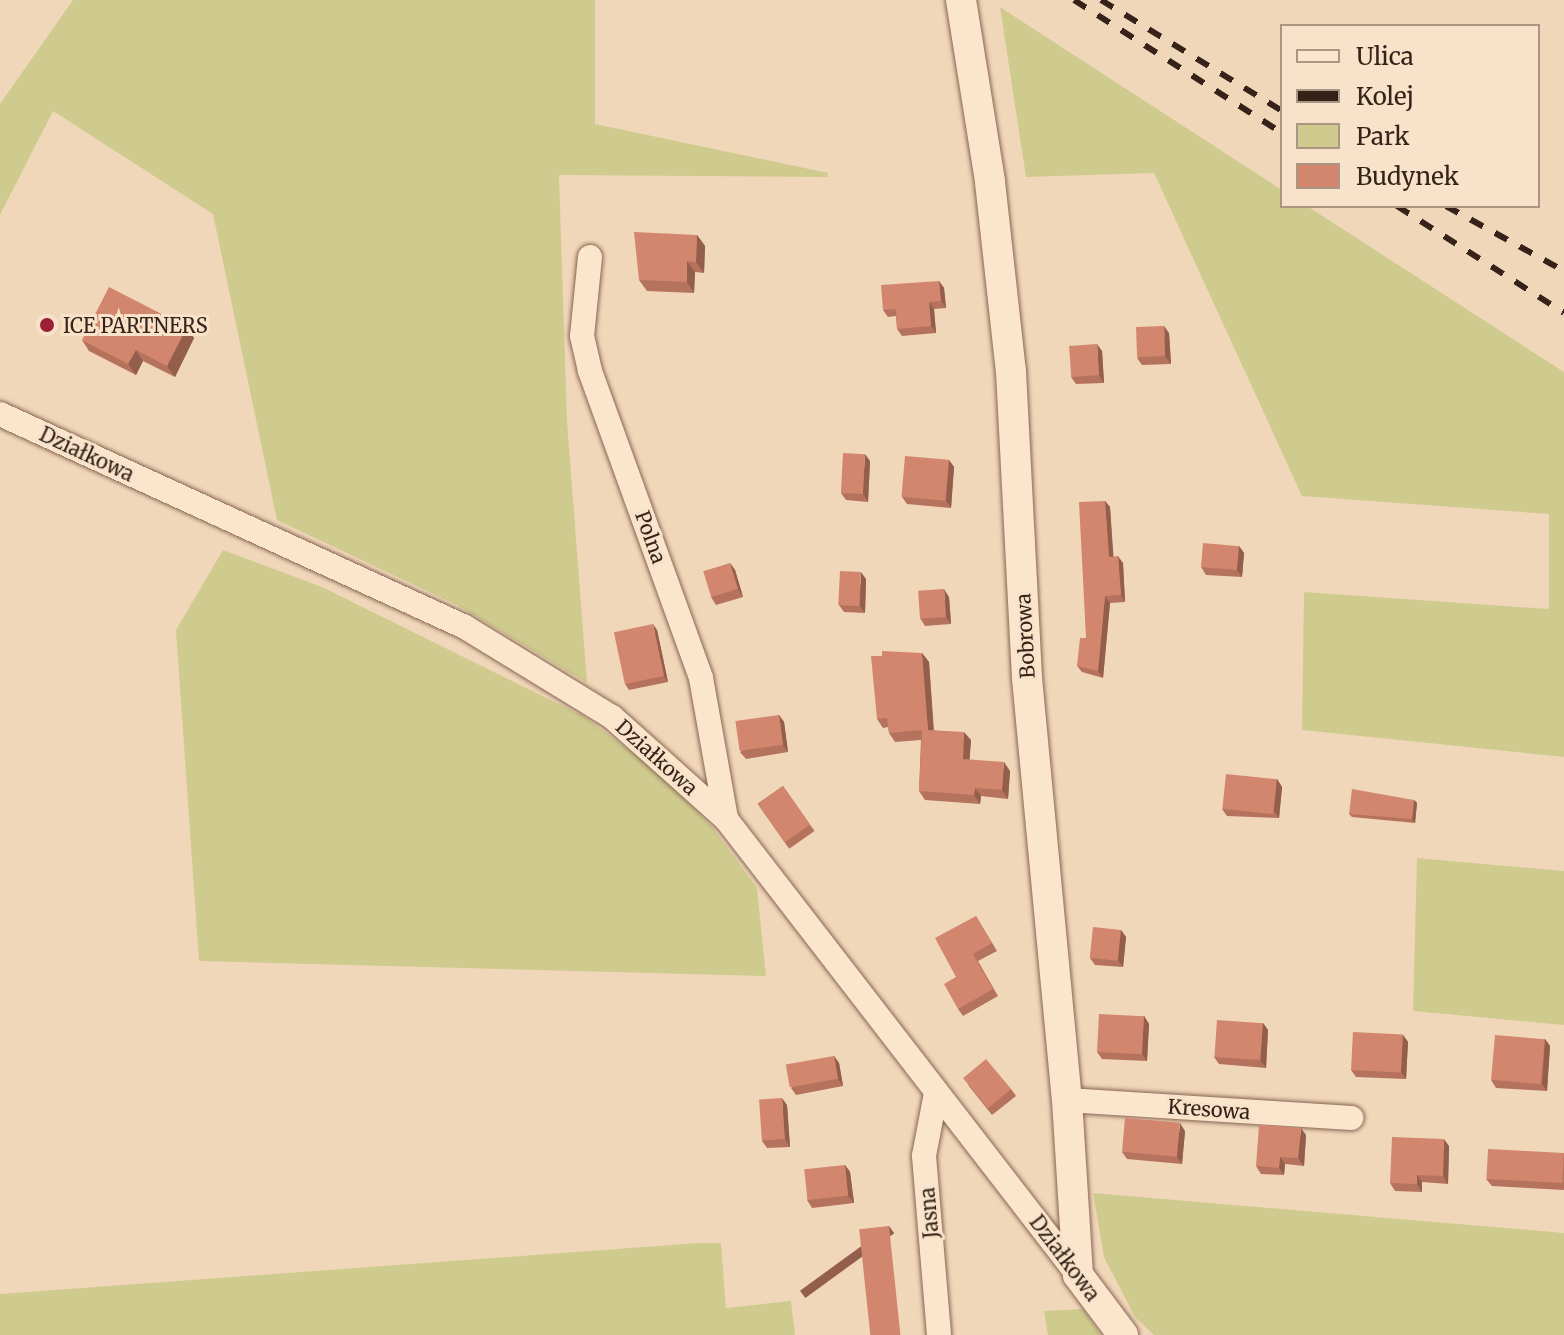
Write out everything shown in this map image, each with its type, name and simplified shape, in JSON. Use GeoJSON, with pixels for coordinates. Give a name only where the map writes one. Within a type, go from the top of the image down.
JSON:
{"type":"FeatureCollection","features":[{"type":"Feature","properties":{"kind":"street","name":"Bobrowa"},"geometry":{"type":"LineString","coordinates":[[961,0],[990,182],[1011,372],[1027,678],[1067,1100],[1078,1275]]}},
{"type":"Feature","properties":{"kind":"street","name":"Polna"},"geometry":{"type":"LineString","coordinates":[[590,257],[582,336],[590,371],[701,678],[726,819]]}},
{"type":"Feature","properties":{"kind":"street","name":"Działkowa"},"geometry":{"type":"LineString","coordinates":[[0,414],[465,627],[612,717],[726,819],[1123,1335]]}},
{"type":"Feature","properties":{"kind":"street","name":"Jasna"},"geometry":{"type":"LineString","coordinates":[[936,1093],[924,1156],[939,1335]]}},
{"type":"Feature","properties":{"kind":"street","name":"Kresowa"},"geometry":{"type":"LineString","coordinates":[[1067,1100],[1351,1118]]}},
{"type":"Feature","properties":{"kind":"green space"},"geometry":{"type":"Polygon","coordinates":[[[73,0],[595,0],[595,124],[828,173],[827,177],[559,175],[567,421],[587,683],[457,605],[277,520],[213,214],[53,111],[0,215],[0,104],[73,0]]]}},
{"type":"Feature","properties":{"kind":"green space"},"geometry":{"type":"Polygon","coordinates":[[[1000,7],[1280,189],[1280,208],[1310,208],[1564,372],[1564,757],[1302,730],[1304,592],[1549,609],[1549,514],[1302,496],[1154,173],[1026,177],[1000,7]]]}},
{"type":"Feature","properties":{"kind":"green space"},"geometry":{"type":"Polygon","coordinates":[[[223,550],[322,587],[583,716],[658,772],[712,827],[757,888],[766,976],[199,961],[176,630],[223,550]]]}},
{"type":"Feature","properties":{"kind":"green space"},"geometry":{"type":"Polygon","coordinates":[[[1417,858],[1564,871],[1564,1025],[1413,1011],[1417,858]]]}},
{"type":"Feature","properties":{"kind":"green space"},"geometry":{"type":"Polygon","coordinates":[[[1093,1193],[1564,1233],[1564,1335],[1154,1335],[1135,1317],[1104,1257],[1093,1193]]]}},
{"type":"Feature","properties":{"kind":"green space"},"geometry":{"type":"Polygon","coordinates":[[[721,1243],[726,1308],[791,1301],[795,1335],[0,1335],[0,1294],[721,1243]]]}},
{"type":"Feature","properties":{"kind":"green space"},"geometry":{"type":"Polygon","coordinates":[[[1083,1309],[1101,1335],[1048,1335],[1044,1311],[1083,1309]]]}},
{"type":"Feature","properties":{"kind":"building"},"geometry":{"type":"Polygon","coordinates":[[[634,232],[697,235],[696,262],[687,261],[687,282],[639,280],[634,232]]]}},
{"type":"Feature","properties":{"kind":"building"},"geometry":{"type":"Polygon","coordinates":[[[939,281],[941,301],[929,302],[931,326],[897,329],[896,309],[883,310],[881,285],[939,281]]]}},
{"type":"Feature","properties":{"kind":"building"},"geometry":{"type":"Polygon","coordinates":[[[109,287],[187,327],[167,366],[136,350],[128,364],[82,340],[109,287]]]}},
{"type":"Feature","properties":{"kind":"building"},"geometry":{"type":"Polygon","coordinates":[[[1164,326],[1165,356],[1137,357],[1136,327],[1164,326]]]}},
{"type":"Feature","properties":{"kind":"building"},"geometry":{"type":"Polygon","coordinates":[[[1097,344],[1099,375],[1071,377],[1069,346],[1097,344]]]}},
{"type":"Feature","properties":{"kind":"building"},"geometry":{"type":"Polygon","coordinates":[[[843,453],[865,454],[863,494],[841,493],[843,453]]]}},
{"type":"Feature","properties":{"kind":"building"},"geometry":{"type":"Polygon","coordinates":[[[905,456],[949,460],[945,501],[901,497],[905,456]]]}},
{"type":"Feature","properties":{"kind":"building"},"geometry":{"type":"Polygon","coordinates":[[[1105,501],[1109,557],[1118,556],[1121,595],[1105,596],[1098,671],[1077,666],[1080,638],[1086,638],[1079,502],[1105,501]]]}},
{"type":"Feature","properties":{"kind":"building"},"geometry":{"type":"Polygon","coordinates":[[[1203,543],[1239,546],[1237,570],[1201,567],[1203,543]]]}},
{"type":"Feature","properties":{"kind":"building"},"geometry":{"type":"Polygon","coordinates":[[[730,563],[738,589],[711,597],[703,571],[730,563]]]}},
{"type":"Feature","properties":{"kind":"building"},"geometry":{"type":"Polygon","coordinates":[[[840,571],[861,572],[859,606],[838,605],[840,571]]]}},
{"type":"Feature","properties":{"kind":"building"},"geometry":{"type":"Polygon","coordinates":[[[944,589],[946,617],[920,619],[918,591],[944,589]]]}},
{"type":"Feature","properties":{"kind":"building"},"geometry":{"type":"Polygon","coordinates":[[[653,624],[664,676],[625,684],[614,632],[653,624]]]}},
{"type":"Feature","properties":{"kind":"building"},"geometry":{"type":"Polygon","coordinates":[[[882,651],[922,653],[928,730],[964,732],[963,759],[1004,762],[1002,790],[975,788],[974,795],[919,791],[922,730],[889,733],[887,718],[877,719],[871,656],[882,656],[882,651]]]}},
{"type":"Feature","properties":{"kind":"building"},"geometry":{"type":"Polygon","coordinates":[[[779,715],[783,745],[740,751],[735,721],[779,715]]]}},
{"type":"Feature","properties":{"kind":"building"},"geometry":{"type":"Polygon","coordinates":[[[1226,774],[1277,779],[1273,814],[1222,809],[1226,774]]]}},
{"type":"Feature","properties":{"kind":"building"},"geometry":{"type":"Polygon","coordinates":[[[783,786],[810,825],[785,842],[758,804],[783,786]]]}},
{"type":"Feature","properties":{"kind":"building"},"geometry":{"type":"Polygon","coordinates":[[[1352,789],[1414,800],[1412,819],[1349,814],[1352,789]]]}},
{"type":"Feature","properties":{"kind":"building"},"geometry":{"type":"Polygon","coordinates":[[[976,916],[992,943],[973,954],[993,989],[958,1009],[944,984],[956,977],[935,938],[976,916]]]}},
{"type":"Feature","properties":{"kind":"building"},"geometry":{"type":"Polygon","coordinates":[[[1093,927],[1121,930],[1118,961],[1090,958],[1093,927]]]}},
{"type":"Feature","properties":{"kind":"building"},"geometry":{"type":"Polygon","coordinates":[[[1099,1014],[1144,1016],[1142,1054],[1097,1052],[1099,1014]]]}},
{"type":"Feature","properties":{"kind":"building"},"geometry":{"type":"Polygon","coordinates":[[[1217,1020],[1263,1023],[1260,1060],[1214,1057],[1217,1020]]]}},
{"type":"Feature","properties":{"kind":"building"},"geometry":{"type":"Polygon","coordinates":[[[1353,1032],[1403,1035],[1401,1073],[1351,1070],[1353,1032]]]}},
{"type":"Feature","properties":{"kind":"building"},"geometry":{"type":"Polygon","coordinates":[[[1495,1035],[1545,1039],[1541,1084],[1491,1080],[1495,1035]]]}},
{"type":"Feature","properties":{"kind":"building"},"geometry":{"type":"Polygon","coordinates":[[[834,1056],[838,1079],[790,1087],[786,1065],[834,1056]]]}},
{"type":"Feature","properties":{"kind":"building"},"geometry":{"type":"Polygon","coordinates":[[[986,1059],[1011,1089],[988,1108],[963,1078],[986,1059]]]}},
{"type":"Feature","properties":{"kind":"building"},"geometry":{"type":"Polygon","coordinates":[[[782,1098],[785,1139],[762,1141],[759,1100],[782,1098]]]}},
{"type":"Feature","properties":{"kind":"building"},"geometry":{"type":"Polygon","coordinates":[[[1125,1118],[1180,1123],[1177,1157],[1122,1152],[1125,1118]]]}},
{"type":"Feature","properties":{"kind":"building"},"geometry":{"type":"Polygon","coordinates":[[[1259,1125],[1301,1128],[1298,1158],[1280,1157],[1279,1168],[1256,1166],[1259,1125]]]}},
{"type":"Feature","properties":{"kind":"building"},"geometry":{"type":"Polygon","coordinates":[[[1392,1137],[1444,1139],[1443,1176],[1417,1175],[1417,1184],[1390,1183],[1392,1137]]]}},
{"type":"Feature","properties":{"kind":"building"},"geometry":{"type":"Polygon","coordinates":[[[1488,1149],[1564,1153],[1562,1183],[1486,1179],[1488,1149]]]}},
{"type":"Feature","properties":{"kind":"building"},"geometry":{"type":"Polygon","coordinates":[[[845,1165],[848,1196],[807,1200],[804,1169],[845,1165]]]}},
{"type":"Feature","properties":{"kind":"building"},"geometry":{"type":"Polygon","coordinates":[[[889,1226],[900,1335],[870,1335],[859,1229],[889,1226]]]}},
{"type":"Feature","properties":{"kind":"railway"},"geometry":{"type":"LineString","coordinates":[[1074,0],[1280,132]]}},
{"type":"Feature","properties":{"kind":"railway"},"geometry":{"type":"LineString","coordinates":[[1101,0],[1280,110]]}},
{"type":"Feature","properties":{"kind":"railway"},"geometry":{"type":"LineString","coordinates":[[1400,208],[1564,313]]}},
{"type":"Feature","properties":{"kind":"railway"},"geometry":{"type":"LineString","coordinates":[[1450,208],[1564,271]]}},
{"type":"Feature","properties":{"kind":"place","name":"ICE PARTNERS"},"geometry":{"type":"Point","coordinates":[47,325]}}]}
